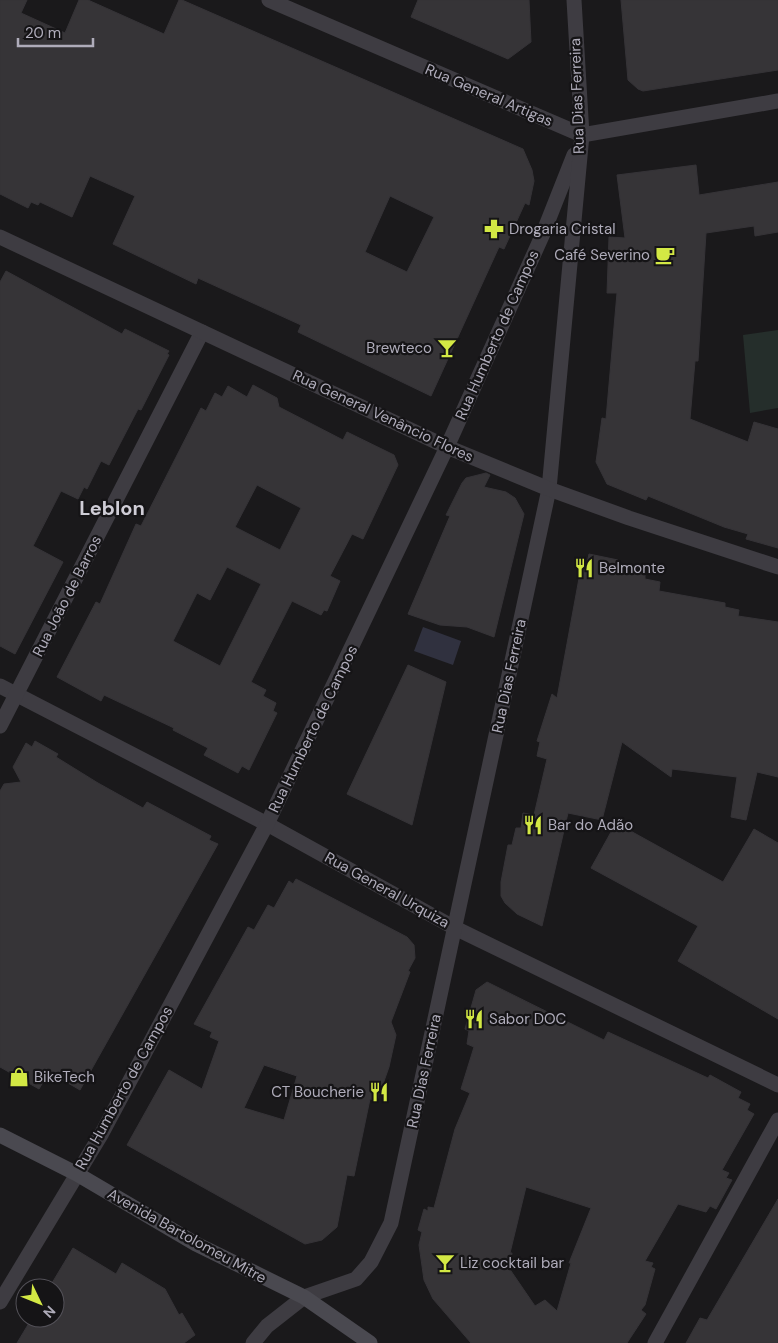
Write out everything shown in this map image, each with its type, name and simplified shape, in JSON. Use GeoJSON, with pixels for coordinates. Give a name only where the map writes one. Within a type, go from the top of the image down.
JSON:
{"type":"FeatureCollection","features":[{"type":"Feature","properties":{"kind":"main road","name":"Avenida Bartolomeu Mitre"},"geometry":{"type":"LineString","coordinates":[[0,1135],[77,1174],[196,1244],[304,1297],[370,1343]]}},
{"type":"Feature","properties":{"kind":"street","name":"Rua General Artigas"},"geometry":{"type":"LineString","coordinates":[[269,0],[582,135]]}},
{"type":"Feature","properties":{"kind":"street","name":"Rua Dias Ferreira"},"geometry":{"type":"LineString","coordinates":[[254,1343],[267,1326],[304,1297],[356,1280],[371,1262],[391,1223],[549,489],[582,135],[574,0]]}},
{"type":"Feature","properties":{"kind":"street"},"geometry":{"type":"LineString","coordinates":[[582,135],[778,101]]}},
{"type":"Feature","properties":{"kind":"street","name":"Rua Humberto de Campos"},"geometry":{"type":"LineString","coordinates":[[0,1302],[102,1133],[268,824],[447,446],[542,236],[582,135]]}},
{"type":"Feature","properties":{"kind":"street","name":"Rua General Venâncio Flores"},"geometry":{"type":"LineString","coordinates":[[0,237],[447,446],[549,489],[665,531],[778,567]]}},
{"type":"Feature","properties":{"kind":"street","name":"Rua João de Barros"},"geometry":{"type":"LineString","coordinates":[[0,726],[202,332]]}},
{"type":"Feature","properties":{"kind":"street","name":"Rua General Urquiza"},"geometry":{"type":"LineString","coordinates":[[0,686],[268,824],[455,928],[778,1085]]}},
{"type":"Feature","properties":{"kind":"street"},"geometry":{"type":"LineString","coordinates":[[655,1343],[778,1120]]}},
{"type":"Feature","properties":{"kind":"shaded area"},"geometry":{"type":"Polygon","coordinates":[[[778,330],[778,408],[750,413],[743,335],[778,330]]]}},
{"type":"Feature","properties":{"kind":"water"},"geometry":{"type":"Polygon","coordinates":[[[423,627],[461,641],[453,665],[414,651],[423,627]]]}},
{"type":"Feature","properties":{"kind":"building"},"geometry":{"type":"Polygon","coordinates":[[[0,0],[27,0],[21,13],[65,33],[79,0],[88,0],[164,34],[179,0],[182,0],[523,149],[532,170],[534,181],[529,205],[525,203],[504,249],[499,247],[431,396],[298,332],[301,325],[198,278],[196,284],[113,244],[135,196],[90,176],[72,217],[40,202],[38,205],[31,202],[28,208],[0,194],[0,0]],[[390,196],[365,252],[407,272],[434,217],[390,196]]]}},
{"type":"Feature","properties":{"kind":"building"},"geometry":{"type":"Polygon","coordinates":[[[418,0],[529,0],[531,42],[508,59],[411,17],[418,0]]]}},
{"type":"Feature","properties":{"kind":"building"},"geometry":{"type":"Polygon","coordinates":[[[621,0],[778,0],[778,70],[643,91],[638,89],[628,80],[621,0]]]}},
{"type":"Feature","properties":{"kind":"building"},"geometry":{"type":"Polygon","coordinates":[[[696,165],[699,195],[778,182],[778,232],[755,236],[754,226],[706,233],[698,361],[695,361],[690,419],[748,442],[754,422],[778,429],[778,548],[746,539],[748,534],[724,527],[648,496],[646,500],[607,484],[596,462],[602,418],[606,419],[617,293],[607,293],[609,237],[625,238],[617,175],[696,165]]]}},
{"type":"Feature","properties":{"kind":"building"},"geometry":{"type":"Polygon","coordinates":[[[6,271],[122,334],[125,329],[169,351],[167,354],[169,355],[141,410],[138,409],[109,465],[101,461],[87,489],[84,487],[78,499],[61,491],[33,546],[63,562],[15,654],[0,646],[0,282],[6,271]]]}},
{"type":"Feature","properties":{"kind":"building"},"geometry":{"type":"Polygon","coordinates":[[[253,385],[277,398],[279,407],[343,440],[347,432],[394,455],[398,465],[363,539],[352,534],[330,576],[340,581],[327,611],[324,610],[321,615],[292,601],[251,682],[266,690],[263,696],[276,703],[273,711],[277,713],[249,770],[242,766],[238,773],[204,755],[208,748],[173,730],[174,728],[104,695],[101,701],[57,677],[96,602],[100,604],[136,524],[141,526],[201,408],[206,411],[215,393],[222,397],[228,386],[247,397],[253,385]],[[257,485],[235,527],[280,550],[301,508],[257,485]],[[227,567],[210,600],[197,593],[173,641],[220,666],[261,584],[227,567]]]}},
{"type":"Feature","properties":{"kind":"building"},"geometry":{"type":"Polygon","coordinates":[[[486,473],[490,475],[484,487],[506,492],[515,498],[524,514],[494,637],[467,627],[440,625],[408,614],[450,516],[446,515],[462,483],[466,478],[486,473]]]}},
{"type":"Feature","properties":{"kind":"building"},"geometry":{"type":"Polygon","coordinates":[[[589,554],[618,560],[617,564],[634,568],[633,572],[645,575],[645,579],[660,582],[659,591],[725,603],[725,607],[739,610],[738,616],[778,622],[778,777],[757,772],[746,820],[731,817],[737,777],[672,769],[671,777],[622,742],[602,820],[568,813],[542,926],[517,914],[505,903],[501,896],[501,882],[508,845],[512,845],[516,828],[521,828],[523,813],[534,815],[547,759],[537,756],[540,742],[537,741],[552,694],[557,698],[582,562],[587,563],[589,554]]]}},
{"type":"Feature","properties":{"kind":"building"},"geometry":{"type":"Polygon","coordinates":[[[408,665],[446,682],[412,825],[347,794],[408,665]]]}},
{"type":"Feature","properties":{"kind":"building"},"geometry":{"type":"Polygon","coordinates":[[[35,741],[58,754],[56,757],[98,783],[143,808],[147,802],[211,836],[209,840],[218,844],[80,1090],[49,1072],[39,1089],[0,1067],[0,791],[4,784],[21,782],[13,767],[26,743],[32,747],[35,741]]]}},
{"type":"Feature","properties":{"kind":"building"},"geometry":{"type":"Polygon","coordinates":[[[616,823],[723,882],[754,829],[778,843],[778,1019],[678,961],[698,926],[591,868],[616,823]]]}},
{"type":"Feature","properties":{"kind":"building"},"geometry":{"type":"Polygon","coordinates":[[[296,879],[407,937],[414,945],[415,958],[408,971],[410,972],[391,1022],[396,1035],[389,1067],[377,1101],[370,1099],[354,1176],[347,1175],[337,1227],[322,1240],[305,1244],[127,1145],[169,1070],[202,1089],[219,1041],[210,1037],[212,1032],[194,1024],[248,927],[254,930],[268,905],[274,908],[289,881],[293,884],[296,879]],[[264,1065],[244,1108],[284,1120],[297,1076],[264,1065]]]}},
{"type":"Feature","properties":{"kind":"building"},"geometry":{"type":"Polygon","coordinates":[[[487,982],[604,1040],[608,1032],[708,1078],[710,1075],[741,1092],[738,1098],[750,1104],[747,1110],[754,1114],[722,1170],[729,1173],[726,1178],[732,1180],[716,1209],[710,1206],[706,1212],[678,1204],[645,1261],[653,1263],[651,1267],[655,1269],[645,1305],[641,1310],[646,1314],[627,1343],[471,1343],[433,1299],[424,1280],[419,1245],[422,1232],[418,1230],[424,1209],[428,1211],[428,1207],[434,1208],[455,1129],[470,1093],[461,1089],[474,1047],[467,1044],[469,1031],[465,1029],[476,990],[487,982]],[[526,1187],[510,1253],[512,1253],[509,1268],[535,1306],[545,1300],[557,1311],[571,1263],[569,1263],[591,1208],[526,1187]]]}},
{"type":"Feature","properties":{"kind":"building"},"geometry":{"type":"Polygon","coordinates":[[[778,1199],[778,1343],[686,1343],[700,1318],[707,1320],[778,1199]]]}},
{"type":"Feature","properties":{"kind":"building"},"geometry":{"type":"Polygon","coordinates":[[[73,1248],[116,1274],[122,1263],[165,1289],[179,1315],[182,1313],[195,1335],[184,1343],[17,1343],[26,1328],[65,1328],[65,1278],[55,1278],[73,1248]]]}},
{"type":"Feature","properties":{"kind":"place","name":"Drogaria Cristal"},"geometry":{"type":"Point","coordinates":[494,229]}},
{"type":"Feature","properties":{"kind":"place","name":"Café Severino"},"geometry":{"type":"Point","coordinates":[665,255]}},
{"type":"Feature","properties":{"kind":"place","name":"Brewteco"},"geometry":{"type":"Point","coordinates":[447,348]}},
{"type":"Feature","properties":{"kind":"place","name":"Belmonte"},"geometry":{"type":"Point","coordinates":[584,568]}},
{"type":"Feature","properties":{"kind":"place","name":"Bar do Adão"},"geometry":{"type":"Point","coordinates":[533,825]}},
{"type":"Feature","properties":{"kind":"place","name":"Sabor DOC"},"geometry":{"type":"Point","coordinates":[474,1019]}},
{"type":"Feature","properties":{"kind":"place","name":"BikeTech"},"geometry":{"type":"Point","coordinates":[19,1077]}},
{"type":"Feature","properties":{"kind":"place","name":"CT Boucherie"},"geometry":{"type":"Point","coordinates":[379,1092]}},
{"type":"Feature","properties":{"kind":"place","name":"Liz cocktail bar"},"geometry":{"type":"Point","coordinates":[445,1263]}},
{"type":"Feature","properties":{"kind":"district","name":"Leblon"},"geometry":{"type":"Point","coordinates":[112,508]}}]}
